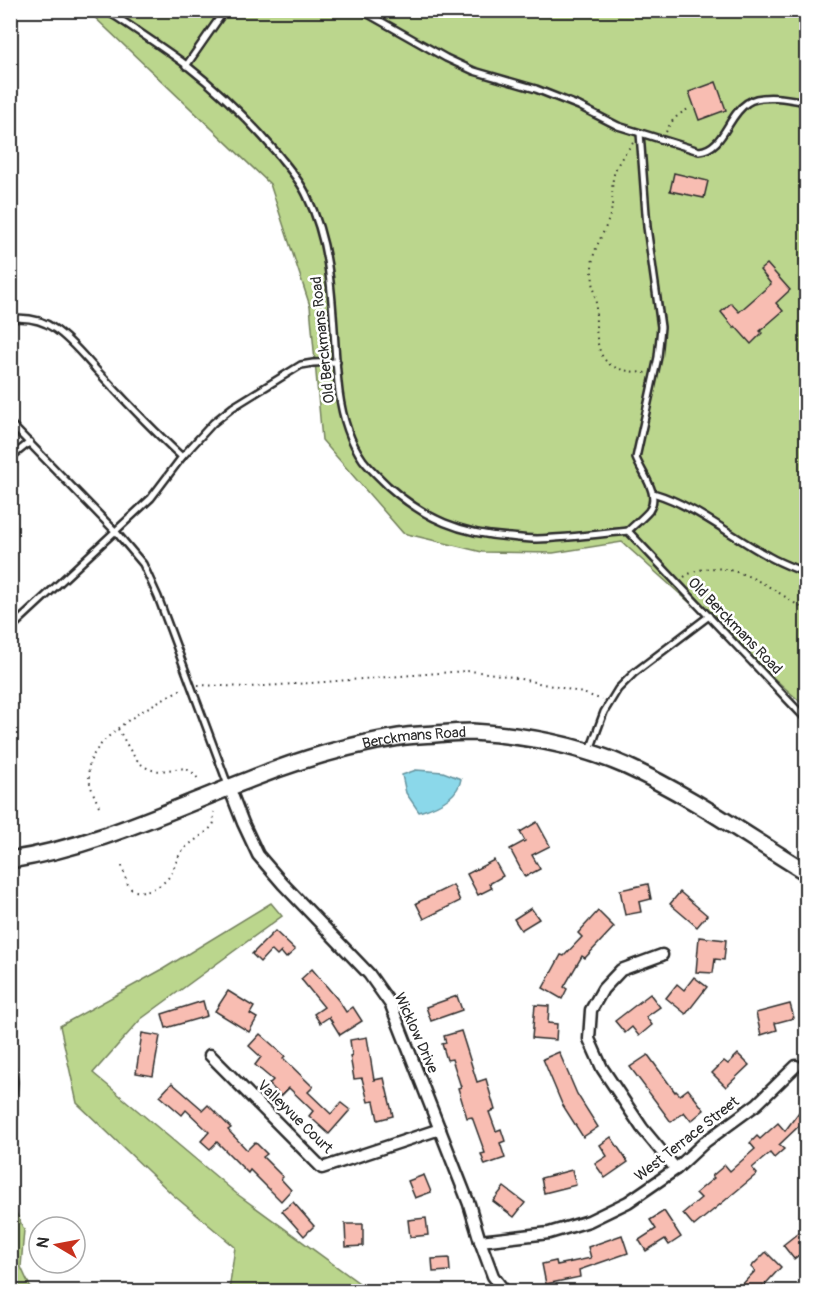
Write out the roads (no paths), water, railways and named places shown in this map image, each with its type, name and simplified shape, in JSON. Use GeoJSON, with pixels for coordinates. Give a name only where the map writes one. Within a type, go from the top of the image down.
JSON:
{"type":"FeatureCollection","features":[{"type":"Feature","properties":{"kind":"main road","name":"Berckmans Road"},"geometry":{"type":"LineString","coordinates":[[10,860],[50,853],[99,838],[318,755],[402,736],[470,732],[557,744],[626,766],[690,800],[807,872]]}},
{"type":"Feature","properties":{"kind":"street","name":"Wicklow Drive"},"geometry":{"type":"LineString","coordinates":[[229,787],[258,855],[369,974],[391,1005],[470,1204],[493,1276],[505,1292]]}},
{"type":"Feature","properties":{"kind":"street"},"geometry":{"type":"LineString","coordinates":[[662,955],[621,969],[603,989],[591,1010],[589,1039],[602,1068],[642,1128],[676,1169]]}},
{"type":"Feature","properties":{"kind":"street","name":"Valleyvue Court"},"geometry":{"type":"LineString","coordinates":[[210,1054],[322,1168],[440,1129]]}},
{"type":"Feature","properties":{"kind":"street","name":"West Terrace Street"},"geometry":{"type":"LineString","coordinates":[[480,1241],[549,1233],[590,1221],[628,1202],[676,1169],[705,1142],[757,1104],[796,1066]]}},
{"type":"Feature","properties":{"kind":"lane","name":"Old Berckmans Road"},"geometry":{"type":"LineString","coordinates":[[106,10],[186,66],[231,105],[259,132],[293,173],[307,195],[317,219],[330,281],[342,412],[363,460],[380,478],[402,498],[427,515],[460,529],[486,536],[537,539],[628,531],[807,719]]}},
{"type":"Feature","properties":{"kind":"lane"},"geometry":{"type":"LineString","coordinates":[[186,66],[225,10]]}},
{"type":"Feature","properties":{"kind":"lane"},"geometry":{"type":"LineString","coordinates":[[360,10],[474,71],[536,89],[579,106],[618,126],[699,151],[718,142],[732,118],[750,101],[778,98],[807,102]]}},
{"type":"Feature","properties":{"kind":"lane"},"geometry":{"type":"LineString","coordinates":[[628,531],[649,510],[654,500],[652,490],[636,458],[658,357],[661,327],[647,227],[640,133]]}},
{"type":"Feature","properties":{"kind":"lane"},"geometry":{"type":"LineString","coordinates":[[10,319],[32,320],[54,328],[70,341],[146,423],[182,457]]}},
{"type":"Feature","properties":{"kind":"lane"},"geometry":{"type":"LineString","coordinates":[[10,629],[151,498],[182,457],[213,423],[233,406],[301,365],[337,362]]}},
{"type":"Feature","properties":{"kind":"lane"},"geometry":{"type":"LineString","coordinates":[[10,423],[116,532],[143,564],[158,597],[229,787]]}},
{"type":"Feature","properties":{"kind":"lane"},"geometry":{"type":"LineString","coordinates":[[10,458],[30,442]]}},
{"type":"Feature","properties":{"kind":"lane"},"geometry":{"type":"LineString","coordinates":[[652,493],[671,499],[702,515],[768,557],[807,573]]}},
{"type":"Feature","properties":{"kind":"lane"},"geometry":{"type":"LineString","coordinates":[[590,753],[608,703],[618,689],[634,673],[709,616]]}},
{"type":"Feature","properties":{"kind":"lane"},"geometry":{"type":"LineString","coordinates":[[10,1058],[14,1082],[10,1119]]}},
{"type":"Feature","properties":{"kind":"water"},"geometry":{"type":"Polygon","coordinates":[[[416,770],[443,772],[461,779],[456,791],[445,801],[419,812],[406,793],[402,775],[416,770]]]}}]}
